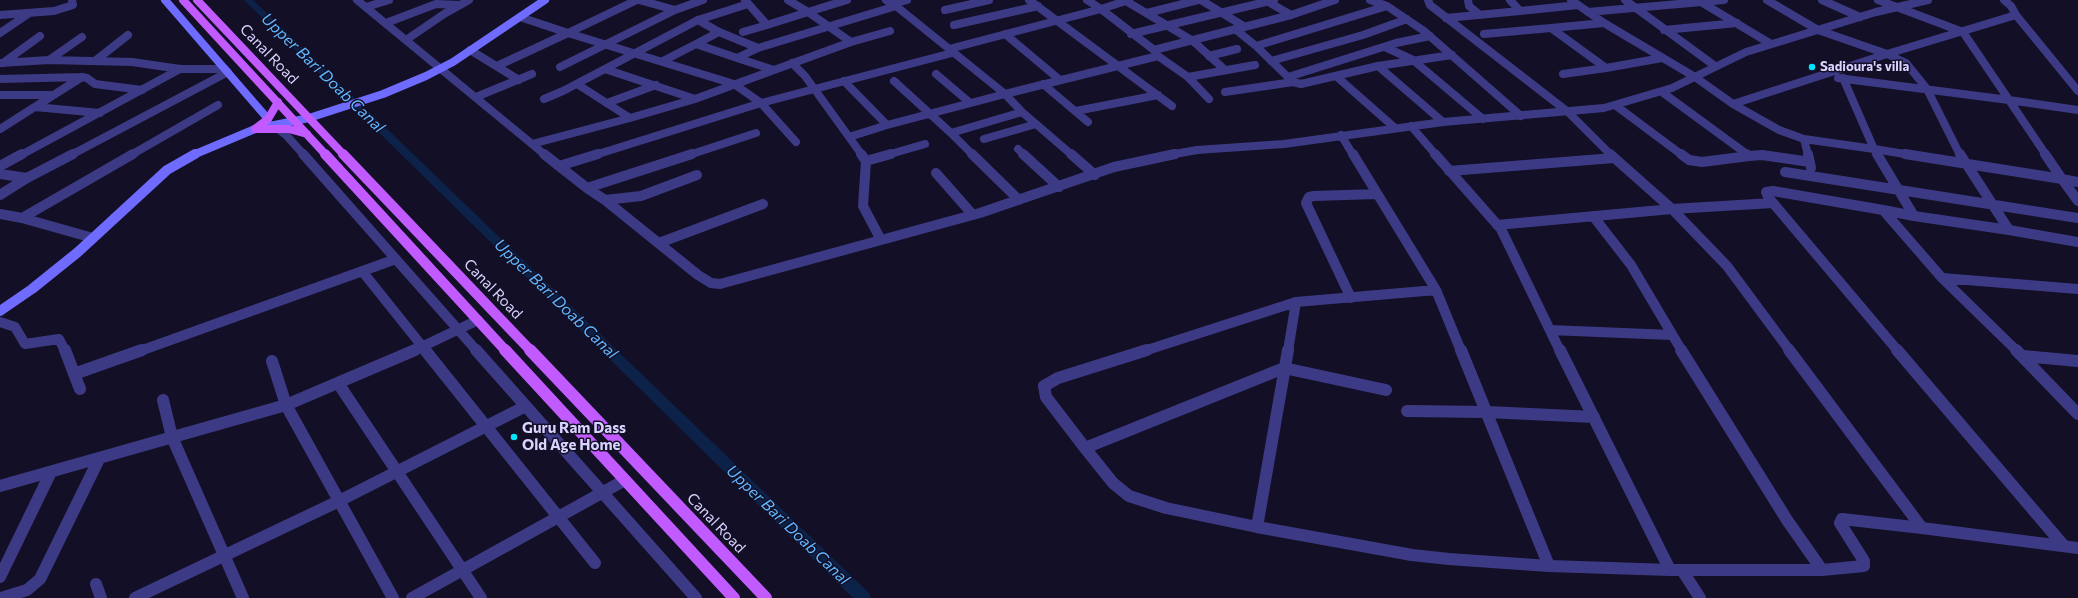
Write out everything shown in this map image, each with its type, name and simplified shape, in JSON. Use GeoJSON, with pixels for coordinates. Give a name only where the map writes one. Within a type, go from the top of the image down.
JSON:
{"type":"FeatureCollection","features":[{"type":"Feature","properties":{"kind":"main road","name":"Canal Road"},"geometry":{"type":"LineString","coordinates":[[183,0],[734,598]]}},
{"type":"Feature","properties":{"kind":"main road","name":"Canal Road"},"geometry":{"type":"LineString","coordinates":[[197,0],[766,598]]}},
{"type":"Feature","properties":{"kind":"main road"},"geometry":{"type":"LineString","coordinates":[[255,129],[268,119],[278,102]]}},
{"type":"Feature","properties":{"kind":"main road"},"geometry":{"type":"LineString","coordinates":[[255,129],[289,129],[307,134]]}},
{"type":"Feature","properties":{"kind":"street"},"geometry":{"type":"LineString","coordinates":[[0,14],[28,14],[66,8],[73,5],[72,0]]}},
{"type":"Feature","properties":{"kind":"street"},"geometry":{"type":"LineString","coordinates":[[165,0],[268,119]]}},
{"type":"Feature","properties":{"kind":"street"},"geometry":{"type":"LineString","coordinates":[[357,0],[559,166],[605,200],[698,275],[712,283],[720,284],[973,215],[1095,175],[1114,167],[1157,157],[1197,150],[1284,144],[1443,122],[1568,112],[1615,105],[1662,92],[1746,52],[1860,17],[1928,0]]}},
{"type":"Feature","properties":{"kind":"street"},"geometry":{"type":"LineString","coordinates":[[366,7],[389,0]]}},
{"type":"Feature","properties":{"kind":"street"},"geometry":{"type":"LineString","coordinates":[[406,40],[469,0]]}},
{"type":"Feature","properties":{"kind":"street"},"geometry":{"type":"LineString","coordinates":[[0,311],[32,289],[93,238],[167,170],[200,151],[255,129],[310,118],[383,94],[441,68],[545,0]]}},
{"type":"Feature","properties":{"kind":"street"},"geometry":{"type":"LineString","coordinates":[[497,66],[638,0],[675,10]]}},
{"type":"Feature","properties":{"kind":"street"},"geometry":{"type":"LineString","coordinates":[[560,68],[675,10],[703,0]]}},
{"type":"Feature","properties":{"kind":"street"},"geometry":{"type":"LineString","coordinates":[[789,0],[830,26],[851,42]]}},
{"type":"Feature","properties":{"kind":"street"},"geometry":{"type":"LineString","coordinates":[[743,32],[767,26],[846,0]]}},
{"type":"Feature","properties":{"kind":"street"},"geometry":{"type":"LineString","coordinates":[[737,58],[758,48],[830,26],[892,3],[907,0]]}},
{"type":"Feature","properties":{"kind":"street"},"geometry":{"type":"LineString","coordinates":[[945,10],[989,0]]}},
{"type":"Feature","properties":{"kind":"street"},"geometry":{"type":"LineString","coordinates":[[1029,0],[1172,106]]}},
{"type":"Feature","properties":{"kind":"street"},"geometry":{"type":"LineString","coordinates":[[1087,0],[1188,77],[1209,99]]}},
{"type":"Feature","properties":{"kind":"street"},"geometry":{"type":"LineString","coordinates":[[559,166],[761,103],[951,51],[1005,34],[1101,10],[1128,0],[1193,41],[1225,70]]}},
{"type":"Feature","properties":{"kind":"street"},"geometry":{"type":"LineString","coordinates":[[1147,13],[1200,0],[1245,27]]}},
{"type":"Feature","properties":{"kind":"street"},"geometry":{"type":"LineString","coordinates":[[849,137],[969,102],[1117,66],[1193,41],[1291,15],[1335,0]]}},
{"type":"Feature","properties":{"kind":"street"},"geometry":{"type":"LineString","coordinates":[[1370,0],[1387,6],[1430,36],[1521,116]]}},
{"type":"Feature","properties":{"kind":"street"},"geometry":{"type":"LineString","coordinates":[[1428,0],[1430,5],[1446,18],[1568,112],[1614,158],[1672,209],[1739,279],[1922,528]]}},
{"type":"Feature","properties":{"kind":"street"},"geometry":{"type":"LineString","coordinates":[[1468,0],[1469,6],[1480,15]]}},
{"type":"Feature","properties":{"kind":"street"},"geometry":{"type":"LineString","coordinates":[[1510,0],[1520,11]]}},
{"type":"Feature","properties":{"kind":"street"},"geometry":{"type":"LineString","coordinates":[[1626,0],[1664,30],[1715,66]]}},
{"type":"Feature","properties":{"kind":"street"},"geometry":{"type":"LineString","coordinates":[[1588,12],[1636,9],[1724,0]]}},
{"type":"Feature","properties":{"kind":"street"},"geometry":{"type":"LineString","coordinates":[[1767,0],[1818,30],[1887,54],[1906,63],[1927,89],[1965,164],[2009,230]]}},
{"type":"Feature","properties":{"kind":"street"},"geometry":{"type":"LineString","coordinates":[[1822,0],[1860,17]]}},
{"type":"Feature","properties":{"kind":"street"},"geometry":{"type":"LineString","coordinates":[[1878,0],[1895,8],[1963,32],[2078,201]]}},
{"type":"Feature","properties":{"kind":"street"},"geometry":{"type":"LineString","coordinates":[[2004,0],[2011,6],[2016,15],[2078,91]]}},
{"type":"Feature","properties":{"kind":"street"},"geometry":{"type":"LineString","coordinates":[[1131,34],[1171,26],[1269,1],[1291,15]]}},
{"type":"Feature","properties":{"kind":"street"},"geometry":{"type":"LineString","coordinates":[[544,98],[577,84],[698,20],[747,2],[767,26]]}},
{"type":"Feature","properties":{"kind":"street"},"geometry":{"type":"LineString","coordinates":[[1446,18],[1520,11],[1575,2],[1604,23],[1695,77],[1733,104],[1779,130],[1804,139],[2078,182]]}},
{"type":"Feature","properties":{"kind":"street"},"geometry":{"type":"LineString","coordinates":[[1701,2],[1771,44]]}},
{"type":"Feature","properties":{"kind":"street"},"geometry":{"type":"LineString","coordinates":[[892,3],[1005,94],[1022,112],[1095,175]]}},
{"type":"Feature","properties":{"kind":"street"},"geometry":{"type":"LineString","coordinates":[[386,23],[436,4],[460,5]]}},
{"type":"Feature","properties":{"kind":"street"},"geometry":{"type":"LineString","coordinates":[[954,24],[1038,6]]}},
{"type":"Feature","properties":{"kind":"street"},"geometry":{"type":"LineString","coordinates":[[1256,46],[1387,6]]}},
{"type":"Feature","properties":{"kind":"street"},"geometry":{"type":"LineString","coordinates":[[0,33],[28,14]]}},
{"type":"Feature","properties":{"kind":"street"},"geometry":{"type":"LineString","coordinates":[[1733,104],[1824,76],[1887,54],[2016,15]]}},
{"type":"Feature","properties":{"kind":"street"},"geometry":{"type":"LineString","coordinates":[[520,17],[568,33],[608,43],[734,84],[761,103],[796,142]]}},
{"type":"Feature","properties":{"kind":"street"},"geometry":{"type":"LineString","coordinates":[[1272,61],[1364,36],[1407,19]]}},
{"type":"Feature","properties":{"kind":"street"},"geometry":{"type":"LineString","coordinates":[[698,20],[719,32],[758,48]]}},
{"type":"Feature","properties":{"kind":"street"},"geometry":{"type":"LineString","coordinates":[[1484,34],[1604,23]]}},
{"type":"Feature","properties":{"kind":"street"},"geometry":{"type":"LineString","coordinates":[[1664,30],[1737,23]]}},
{"type":"Feature","properties":{"kind":"street"},"geometry":{"type":"LineString","coordinates":[[1551,28],[1606,68]]}},
{"type":"Feature","properties":{"kind":"street"},"geometry":{"type":"LineString","coordinates":[[1235,30],[1256,46],[1291,80],[1305,84],[1378,66],[1452,55]]}},
{"type":"Feature","properties":{"kind":"street"},"geometry":{"type":"LineString","coordinates":[[532,144],[695,99],[851,42],[890,31]]}},
{"type":"Feature","properties":{"kind":"street"},"geometry":{"type":"LineString","coordinates":[[663,61],[719,32]]}},
{"type":"Feature","properties":{"kind":"street"},"geometry":{"type":"LineString","coordinates":[[1005,34],[1060,80]]}},
{"type":"Feature","properties":{"kind":"street"},"geometry":{"type":"LineString","coordinates":[[95,61],[128,35]]}},
{"type":"Feature","properties":{"kind":"street"},"geometry":{"type":"LineString","coordinates":[[1,64],[40,36]]}},
{"type":"Feature","properties":{"kind":"street"},"geometry":{"type":"LineString","coordinates":[[1225,92],[1291,80],[1385,47],[1430,36]]}},
{"type":"Feature","properties":{"kind":"street"},"geometry":{"type":"LineString","coordinates":[[49,60],[82,37]]}},
{"type":"Feature","properties":{"kind":"street"},"geometry":{"type":"LineString","coordinates":[[696,44],[774,70]]}},
{"type":"Feature","properties":{"kind":"street"},"geometry":{"type":"LineString","coordinates":[[1385,47],[1413,60],[1482,119]]}},
{"type":"Feature","properties":{"kind":"street"},"geometry":{"type":"LineString","coordinates":[[1209,56],[1237,49]]}},
{"type":"Feature","properties":{"kind":"street"},"geometry":{"type":"LineString","coordinates":[[470,50],[519,80]]}},
{"type":"Feature","properties":{"kind":"street"},"geometry":{"type":"LineString","coordinates":[[1563,74],[1662,58]]}},
{"type":"Feature","properties":{"kind":"street"},"geometry":{"type":"LineString","coordinates":[[1,64],[49,60],[132,62],[180,69],[227,71]]}},
{"type":"Feature","properties":{"kind":"street"},"geometry":{"type":"LineString","coordinates":[[792,63],[813,88],[866,161],[863,206],[881,240]]}},
{"type":"Feature","properties":{"kind":"street"},"geometry":{"type":"LineString","coordinates":[[1188,77],[1255,65]]}},
{"type":"Feature","properties":{"kind":"street"},"geometry":{"type":"LineString","coordinates":[[1378,66],[1443,122]]}},
{"type":"Feature","properties":{"kind":"street"},"geometry":{"type":"LineString","coordinates":[[0,166],[180,69]]}},
{"type":"Feature","properties":{"kind":"street"},"geometry":{"type":"LineString","coordinates":[[605,69],[695,99]]}},
{"type":"Feature","properties":{"kind":"street"},"geometry":{"type":"LineString","coordinates":[[0,195],[27,178],[227,71]]}},
{"type":"Feature","properties":{"kind":"street"},"geometry":{"type":"LineString","coordinates":[[476,97],[532,74]]}},
{"type":"Feature","properties":{"kind":"street"},"geometry":{"type":"LineString","coordinates":[[936,74],[969,102]]}},
{"type":"Feature","properties":{"kind":"street"},"geometry":{"type":"LineString","coordinates":[[1336,76],[1395,128]]}},
{"type":"Feature","properties":{"kind":"street"},"geometry":{"type":"LineString","coordinates":[[1824,76],[2078,110]]}},
{"type":"Feature","properties":{"kind":"street"},"geometry":{"type":"LineString","coordinates":[[0,79],[82,77],[87,78],[90,82],[95,84],[142,90]]}},
{"type":"Feature","properties":{"kind":"street"},"geometry":{"type":"LineString","coordinates":[[0,129],[82,77]]}},
{"type":"Feature","properties":{"kind":"street"},"geometry":{"type":"LineString","coordinates":[[1843,78],[1874,149],[1914,216]]}},
{"type":"Feature","properties":{"kind":"street"},"geometry":{"type":"LineString","coordinates":[[844,81],[887,125]]}},
{"type":"Feature","properties":{"kind":"street"},"geometry":{"type":"LineString","coordinates":[[894,81],[951,133],[1019,200]]}},
{"type":"Feature","properties":{"kind":"street"},"geometry":{"type":"LineString","coordinates":[[577,84],[630,118]]}},
{"type":"Feature","properties":{"kind":"street"},"geometry":{"type":"LineString","coordinates":[[1043,84],[1088,122]]}},
{"type":"Feature","properties":{"kind":"street"},"geometry":{"type":"LineString","coordinates":[[607,103],[656,85]]}},
{"type":"Feature","properties":{"kind":"street"},"geometry":{"type":"LineString","coordinates":[[1662,92],[1749,156]]}},
{"type":"Feature","properties":{"kind":"street"},"geometry":{"type":"LineString","coordinates":[[0,95],[54,95]]}},
{"type":"Feature","properties":{"kind":"street"},"geometry":{"type":"LineString","coordinates":[[1076,111],[1158,95]]}},
{"type":"Feature","properties":{"kind":"street"},"geometry":{"type":"LineString","coordinates":[[22,218],[218,105]]}},
{"type":"Feature","properties":{"kind":"street"},"geometry":{"type":"LineString","coordinates":[[1615,105],[1689,160],[1702,162],[1762,155],[1810,162]]}},
{"type":"Feature","properties":{"kind":"street"},"geometry":{"type":"LineString","coordinates":[[35,107],[100,112]]}},
{"type":"Feature","properties":{"kind":"street"},"geometry":{"type":"LineString","coordinates":[[951,133],[1022,112]]}},
{"type":"Feature","properties":{"kind":"street"},"geometry":{"type":"LineString","coordinates":[[984,139],[1036,124]]}},
{"type":"Feature","properties":{"kind":"street"},"geometry":{"type":"LineString","coordinates":[[1411,126],[1501,229],[1594,417],[1676,570],[1700,598]]}},
{"type":"Feature","properties":{"kind":"street"},"geometry":{"type":"LineString","coordinates":[[278,129],[286,135],[459,330],[693,597]]}},
{"type":"Feature","properties":{"kind":"street"},"geometry":{"type":"LineString","coordinates":[[587,188],[756,134]]}},
{"type":"Feature","properties":{"kind":"street"},"geometry":{"type":"LineString","coordinates":[[1341,135],[1436,290],[1488,412],[1549,566]]}},
{"type":"Feature","properties":{"kind":"street"},"geometry":{"type":"LineString","coordinates":[[1804,139],[1813,176]]}},
{"type":"Feature","properties":{"kind":"street"},"geometry":{"type":"LineString","coordinates":[[866,161],[925,144]]}},
{"type":"Feature","properties":{"kind":"street"},"geometry":{"type":"LineString","coordinates":[[1018,149],[1059,187]]}},
{"type":"Feature","properties":{"kind":"street"},"geometry":{"type":"LineString","coordinates":[[1449,171],[1614,158]]}},
{"type":"Feature","properties":{"kind":"street"},"geometry":{"type":"LineString","coordinates":[[1785,172],[2078,218]]}},
{"type":"Feature","properties":{"kind":"street"},"geometry":{"type":"LineString","coordinates":[[936,173],[973,215]]}},
{"type":"Feature","properties":{"kind":"street"},"geometry":{"type":"LineString","coordinates":[[0,174],[27,178]]}},
{"type":"Feature","properties":{"kind":"street"},"geometry":{"type":"LineString","coordinates":[[605,200],[641,196],[697,175]]}},
{"type":"Feature","properties":{"kind":"street"},"geometry":{"type":"LineString","coordinates":[[2064,546],[1773,203],[1766,192],[1773,191],[1914,216],[2078,242]]}},
{"type":"Feature","properties":{"kind":"street"},"geometry":{"type":"LineString","coordinates":[[1351,298],[1306,203],[1309,197],[1314,196],[1377,194]]}},
{"type":"Feature","properties":{"kind":"street"},"geometry":{"type":"LineString","coordinates":[[1497,225],[1672,209],[1773,203]]}},
{"type":"Feature","properties":{"kind":"street"},"geometry":{"type":"LineString","coordinates":[[659,243],[763,204]]}},
{"type":"Feature","properties":{"kind":"street"},"geometry":{"type":"LineString","coordinates":[[1883,210],[1942,278],[2023,356],[2078,414]]}},
{"type":"Feature","properties":{"kind":"street"},"geometry":{"type":"LineString","coordinates":[[0,214],[22,218],[93,238]]}},
{"type":"Feature","properties":{"kind":"street"},"geometry":{"type":"LineString","coordinates":[[1593,216],[1631,265],[1672,335],[1787,520],[1822,570]]}},
{"type":"Feature","properties":{"kind":"street"},"geometry":{"type":"LineString","coordinates":[[74,374],[396,259]]}},
{"type":"Feature","properties":{"kind":"street"},"geometry":{"type":"LineString","coordinates":[[362,271],[421,347],[595,563]]}},
{"type":"Feature","properties":{"kind":"street"},"geometry":{"type":"LineString","coordinates":[[1942,278],[2078,289]]}},
{"type":"Feature","properties":{"kind":"street"},"geometry":{"type":"LineString","coordinates":[[1436,290],[1296,302],[1058,378],[1044,386],[1046,397],[1113,483],[1129,496],[1166,508],[1257,527],[1412,555],[1549,566],[1676,570],[1822,570],[1864,566],[1864,561],[1840,523],[1842,519],[2078,548]]}},
{"type":"Feature","properties":{"kind":"street"},"geometry":{"type":"LineString","coordinates":[[1257,527],[1296,302]]}},
{"type":"Feature","properties":{"kind":"street"},"geometry":{"type":"LineString","coordinates":[[0,486],[286,405],[421,347],[478,320]]}},
{"type":"Feature","properties":{"kind":"street"},"geometry":{"type":"LineString","coordinates":[[0,322],[15,327],[25,344],[59,340],[62,342],[80,389]]}},
{"type":"Feature","properties":{"kind":"street"},"geometry":{"type":"LineString","coordinates":[[1550,330],[1672,335]]}},
{"type":"Feature","properties":{"kind":"street"},"geometry":{"type":"LineString","coordinates":[[2023,356],[2078,361]]}},
{"type":"Feature","properties":{"kind":"street"},"geometry":{"type":"LineString","coordinates":[[272,361],[286,405],[393,598]]}},
{"type":"Feature","properties":{"kind":"street"},"geometry":{"type":"LineString","coordinates":[[1085,448],[1284,368],[1386,390]]}},
{"type":"Feature","properties":{"kind":"street"},"geometry":{"type":"LineString","coordinates":[[338,383],[481,598]]}},
{"type":"Feature","properties":{"kind":"street"},"geometry":{"type":"LineString","coordinates":[[163,400],[172,437],[243,598]]}},
{"type":"Feature","properties":{"kind":"street"},"geometry":{"type":"LineString","coordinates":[[135,598],[339,501],[526,406]]}},
{"type":"Feature","properties":{"kind":"street"},"geometry":{"type":"LineString","coordinates":[[1407,411],[1488,412],[1594,417]]}},
{"type":"Feature","properties":{"kind":"street"},"geometry":{"type":"LineString","coordinates":[[1,598],[27,590],[40,579],[99,459]]}},
{"type":"Feature","properties":{"kind":"street"},"geometry":{"type":"LineString","coordinates":[[0,577],[51,472]]}},
{"type":"Feature","properties":{"kind":"street"},"geometry":{"type":"LineString","coordinates":[[412,598],[625,480]]}},
{"type":"Feature","properties":{"kind":"street"},"geometry":{"type":"LineString","coordinates":[[96,584],[101,598]]}},
{"type":"Feature","properties":{"kind":"waterway","name":"Upper Bari Doab Canal"},"geometry":{"type":"LineString","coordinates":[[248,0],[863,598]]}},
{"type":"Feature","properties":{"kind":"place","name":"Sadioura's villa"},"geometry":{"type":"Point","coordinates":[1812,67]}},
{"type":"Feature","properties":{"kind":"place","name":"Guru Ram Dass Old Age Home"},"geometry":{"type":"Point","coordinates":[514,437]}}]}
